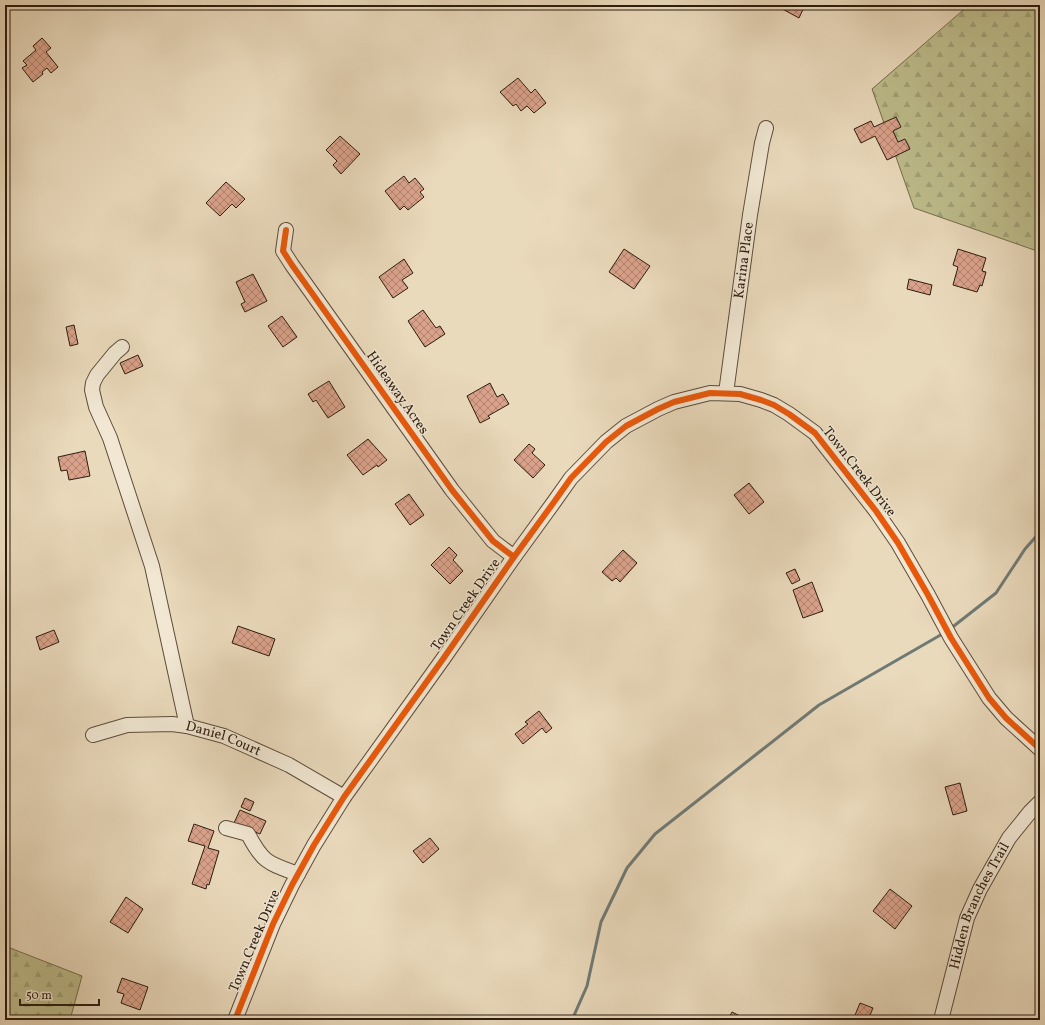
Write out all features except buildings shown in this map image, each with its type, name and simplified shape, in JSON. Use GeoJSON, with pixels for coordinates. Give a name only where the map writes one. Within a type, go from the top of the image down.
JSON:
{"type":"FeatureCollection","features":[{"type":"Feature","properties":{"kind":"street","name":"Karina Place"},"geometry":{"type":"LineString","coordinates":[[726,393],[750,215],[762,143],[766,128]]}},
{"type":"Feature","properties":{"kind":"street","name":"Hideaway Acres"},"geometry":{"type":"LineString","coordinates":[[286,230],[283,251],[296,271],[452,490],[493,541],[514,557]]}},
{"type":"Feature","properties":{"kind":"street"},"geometry":{"type":"LineString","coordinates":[[122,347],[115,353],[97,375],[93,383],[92,390],[96,407],[110,438],[152,566],[187,726]]}},
{"type":"Feature","properties":{"kind":"street","name":"Town Creek Drive"},"geometry":{"type":"LineString","coordinates":[[235,1020],[273,924],[298,874],[344,797],[514,557],[571,478],[606,442],[626,426],[674,402],[710,393],[740,394],[774,405],[790,414],[815,433],[876,511],[898,543],[951,638],[989,698],[1006,718],[1040,749]]}},
{"type":"Feature","properties":{"kind":"street","name":"Daniel Court"},"geometry":{"type":"LineString","coordinates":[[93,735],[126,726],[172,724],[187,726],[224,736],[288,765],[344,797]]}},
{"type":"Feature","properties":{"kind":"street","name":"Hidden Branches Trail"},"geometry":{"type":"LineString","coordinates":[[941,1020],[967,918],[980,889],[1009,838],[1040,802]]}},
{"type":"Feature","properties":{"kind":"street"},"geometry":{"type":"LineString","coordinates":[[226,828],[248,834],[258,852],[270,864],[298,874]]}},
{"type":"Feature","properties":{"kind":"green space"},"geometry":{"type":"Polygon","coordinates":[[[969,5],[1040,5],[1040,252],[914,208],[872,89],[969,5]]]}},
{"type":"Feature","properties":{"kind":"green space"},"geometry":{"type":"Polygon","coordinates":[[[5,946],[82,976],[70,1020],[5,1020],[5,946]]]}},
{"type":"Feature","properties":{"kind":"waterway"},"geometry":{"type":"LineString","coordinates":[[950,629],[996,593],[1025,549],[1040,532]]}},
{"type":"Feature","properties":{"kind":"waterway"},"geometry":{"type":"LineString","coordinates":[[572,1020],[587,986],[601,922],[627,868],[655,834],[819,705],[944,633]]}},
{"type":"Feature","properties":{"kind":"cycle path"},"geometry":{"type":"LineString","coordinates":[[286,230],[283,251],[292,265],[452,490],[493,541],[514,557]]}},
{"type":"Feature","properties":{"kind":"cycle path"},"geometry":{"type":"LineString","coordinates":[[235,1020],[273,924],[314,845],[344,797],[514,557],[571,478],[606,442],[626,426],[674,402],[710,393],[740,394],[774,405],[815,433],[876,511],[898,543],[951,638],[989,698],[1006,718],[1040,749]]}}]}
